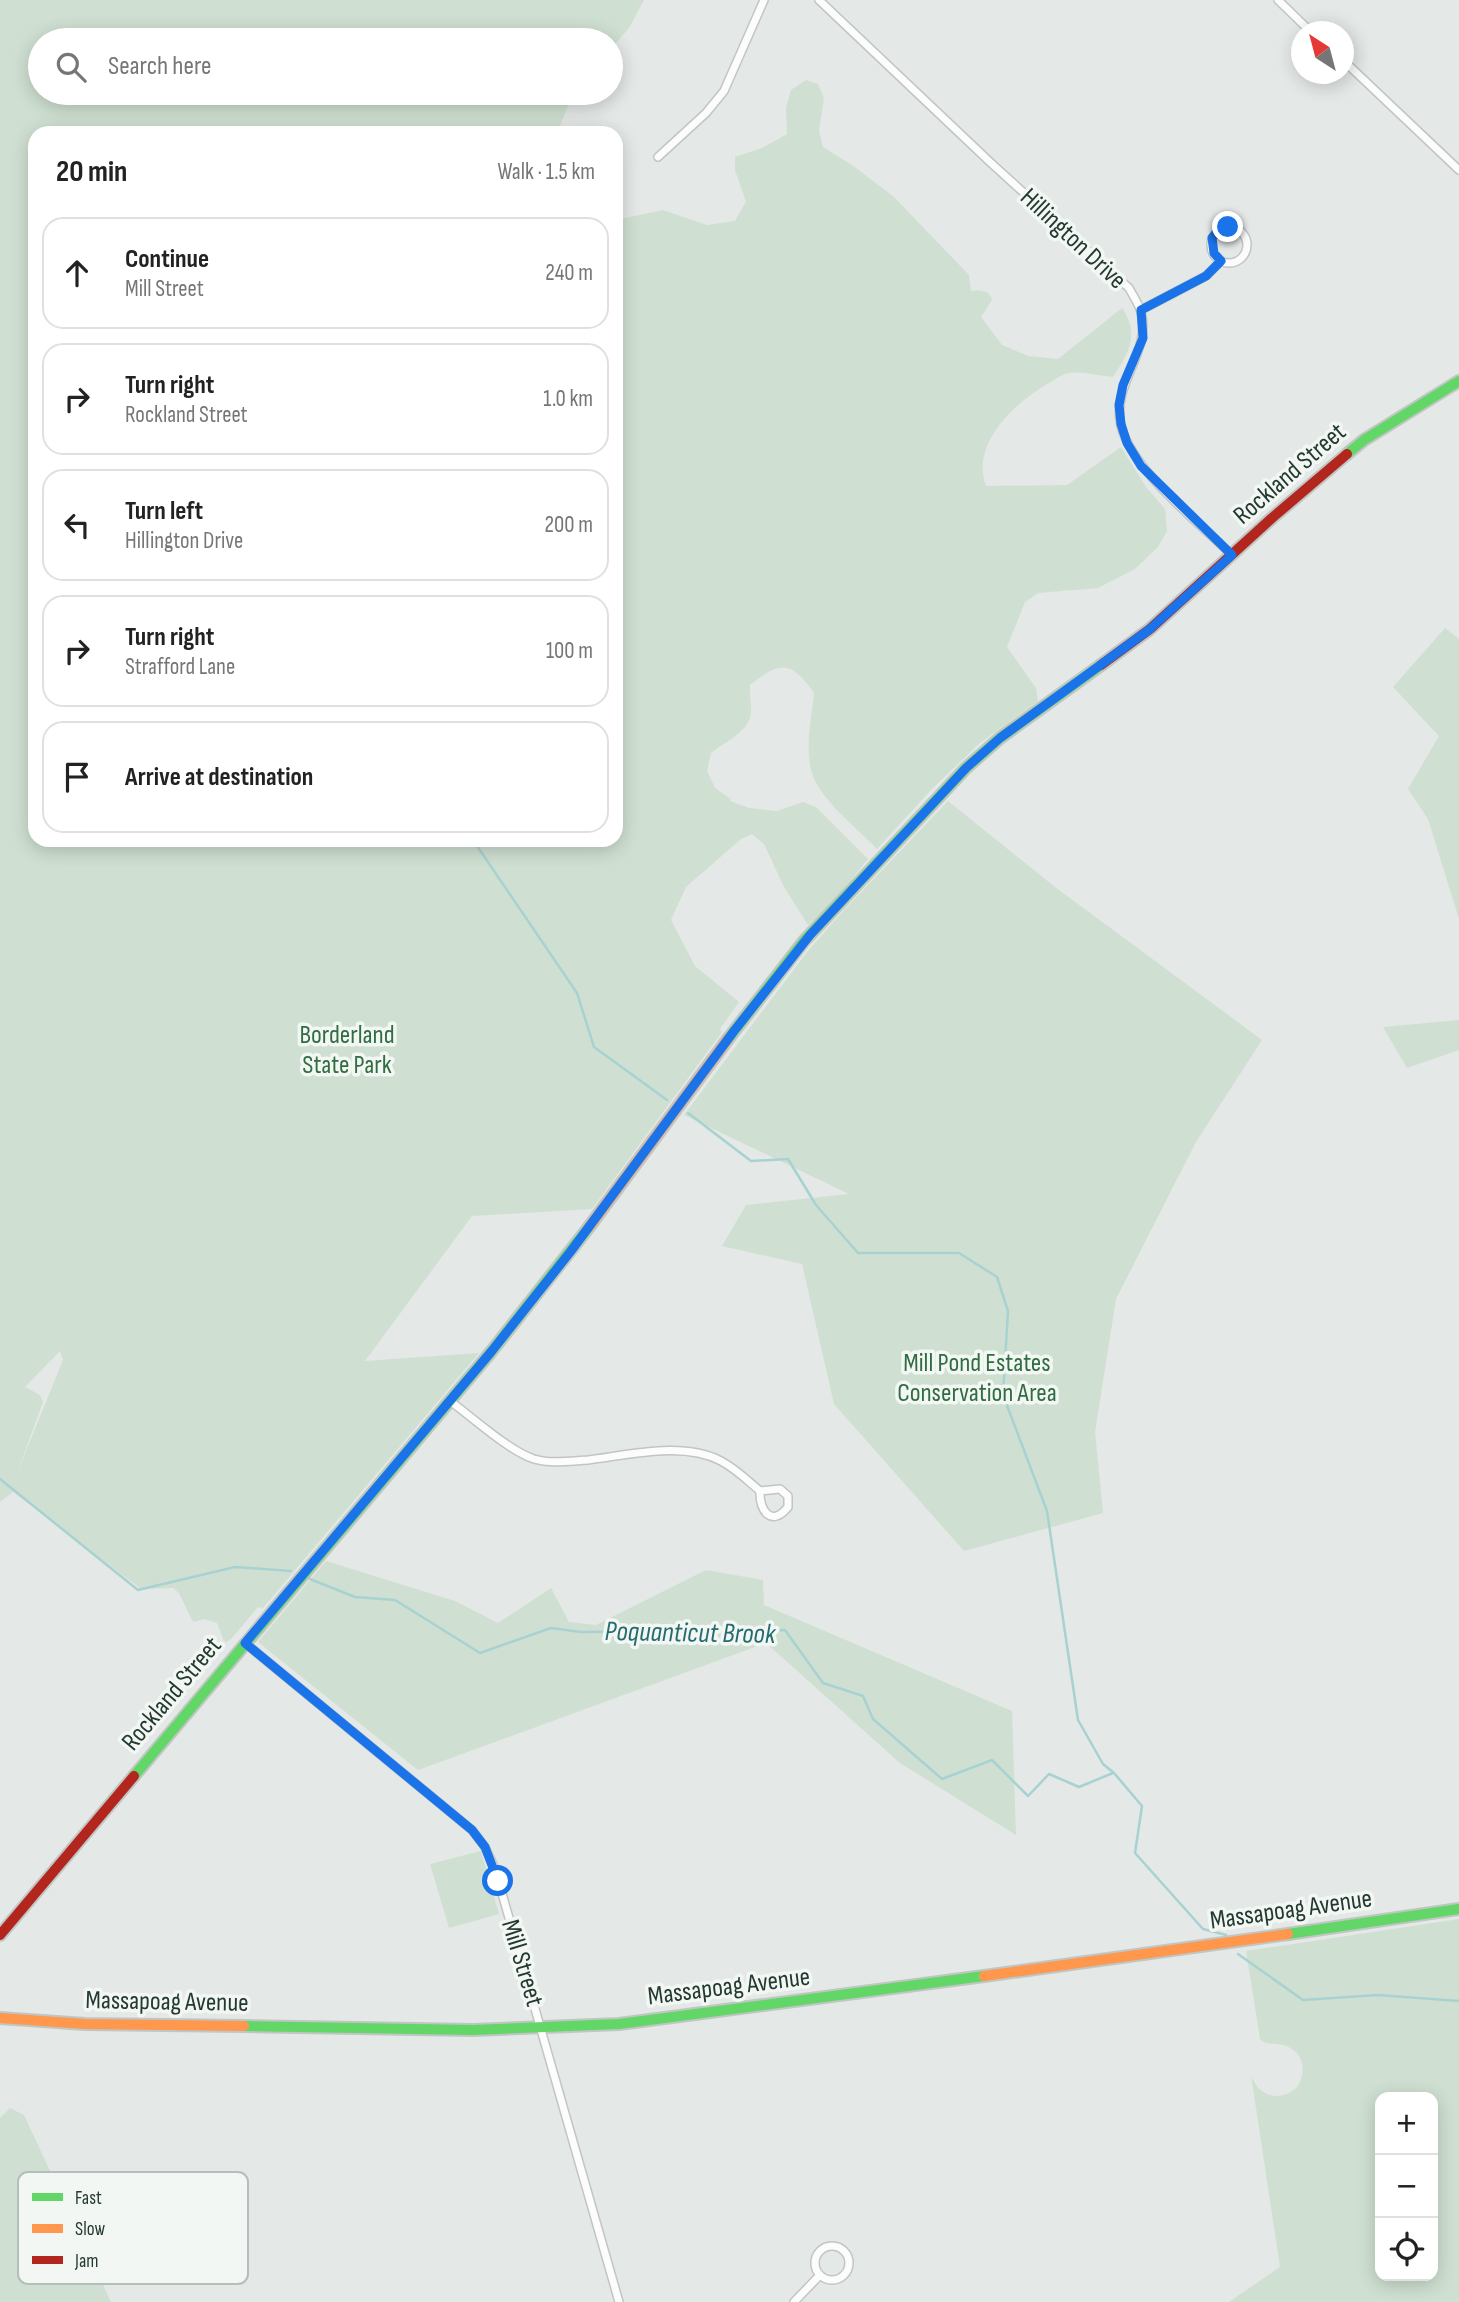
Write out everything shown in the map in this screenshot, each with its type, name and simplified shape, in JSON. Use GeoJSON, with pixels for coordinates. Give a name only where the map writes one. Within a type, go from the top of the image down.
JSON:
{"type":"FeatureCollection","features":[{"type":"Feature","properties":{"kind":"street"},"geometry":{"type":"LineString","coordinates":[[658,157],[706,113],[724,91],[764,0]]}},
{"type":"Feature","properties":{"kind":"street","name":"Hillington Drive"},"geometry":{"type":"LineString","coordinates":[[819,0],[991,163],[1129,288],[1141,310],[1143,338],[1123,385],[1119,405],[1127,443],[1141,466],[1232,555]]}},
{"type":"Feature","properties":{"kind":"street"},"geometry":{"type":"LineString","coordinates":[[1278,0],[1300,21]]}},
{"type":"Feature","properties":{"kind":"street"},"geometry":{"type":"LineString","coordinates":[[1354,71],[1459,170]]}},
{"type":"Feature","properties":{"kind":"street"},"geometry":{"type":"LineString","coordinates":[[1224,228],[1236,228],[1246,241],[1244,254],[1233,263],[1221,261],[1214,253],[1212,238],[1224,228]]}},
{"type":"Feature","properties":{"kind":"street"},"geometry":{"type":"LineString","coordinates":[[1141,310],[1206,276],[1221,261]]}},
{"type":"Feature","properties":{"kind":"street","name":"Rockland Street"},"geometry":{"type":"LineString","coordinates":[[0,1935],[450,1401],[571,1251],[734,1031],[810,935],[966,768],[1000,738],[1150,629],[1364,440],[1459,381]]}},
{"type":"Feature","properties":{"kind":"street"},"geometry":{"type":"LineString","coordinates":[[450,1401],[532,1458],[547,1462],[681,1451],[699,1454],[720,1460],[760,1490],[780,1489],[788,1496],[788,1507],[779,1516],[765,1513],[761,1509],[760,1490]]}},
{"type":"Feature","properties":{"kind":"street","name":"Mill Street"},"geometry":{"type":"LineString","coordinates":[[245,1643],[424,1789],[480,1840],[495,1869],[619,2302]]}},
{"type":"Feature","properties":{"kind":"street","name":"Massapoag Avenue"},"geometry":{"type":"LineString","coordinates":[[0,2018],[412,2032],[620,2024],[1041,1969],[1459,1909]]}},
{"type":"Feature","properties":{"kind":"street"},"geometry":{"type":"LineString","coordinates":[[836,2246],[842,2249],[849,2263],[845,2273],[835,2279],[820,2275],[815,2265],[818,2254],[826,2247],[836,2246]]}},
{"type":"Feature","properties":{"kind":"street"},"geometry":{"type":"LineString","coordinates":[[794,2302],[820,2275]]}},
{"type":"Feature","properties":{"kind":"green space","name":"Borderland State Park"},"geometry":{"type":"Polygon","coordinates":[[[0,0],[644,0],[623,35],[623,28],[28,28],[28,105],[568,105],[560,126],[28,126],[28,847],[623,847],[623,219],[663,210],[707,225],[735,221],[746,202],[735,170],[735,157],[762,148],[787,134],[786,108],[791,90],[806,80],[818,84],[824,98],[819,131],[823,147],[894,197],[969,275],[971,291],[989,294],[992,300],[981,317],[1002,345],[1028,356],[1058,359],[1122,308],[1130,326],[1130,343],[1124,360],[1113,377],[1069,373],[1036,391],[999,426],[984,455],[983,470],[986,486],[1067,485],[1121,447],[1146,487],[1165,509],[1167,531],[1158,547],[1135,569],[1098,588],[1038,593],[1025,602],[1007,647],[1036,688],[1038,701],[980,743],[931,790],[877,849],[830,802],[815,780],[809,751],[814,693],[806,682],[792,670],[777,668],[750,685],[749,720],[741,731],[711,753],[707,771],[715,788],[731,799],[730,801],[749,808],[777,811],[803,802],[816,807],[868,859],[834,901],[808,925],[784,887],[764,844],[752,834],[741,839],[686,887],[671,920],[695,966],[739,1002],[720,1029],[722,1032],[592,1209],[472,1216],[365,1361],[479,1353],[263,1608],[258,1607],[232,1638],[224,1641],[217,1623],[204,1619],[194,1622],[192,1620],[179,1593],[173,1588],[141,1589],[13,1492],[0,1502],[0,0]],[[60,1351],[25,1387],[40,1395],[43,1402],[17,1473],[63,1360],[60,1351]]]}},
{"type":"Feature","properties":{"kind":"green space"},"geometry":{"type":"Polygon","coordinates":[[[1445,628],[1459,639],[1459,919],[1428,819],[1408,789],[1439,736],[1393,687],[1445,628]]]}},
{"type":"Feature","properties":{"kind":"green space","name":"Mill Pond Estates Conservation Area"},"geometry":{"type":"Polygon","coordinates":[[[948,801],[1055,887],[1262,1040],[1196,1142],[1116,1299],[1095,1432],[1103,1513],[964,1551],[834,1404],[802,1264],[722,1246],[746,1205],[849,1194],[684,1115],[807,952],[948,801]]]}},
{"type":"Feature","properties":{"kind":"green space"},"geometry":{"type":"Polygon","coordinates":[[[1459,1020],[1459,1050],[1407,1068],[1383,1027],[1459,1020]]]}},
{"type":"Feature","properties":{"kind":"green space"},"geometry":{"type":"Polygon","coordinates":[[[326,1561],[455,1601],[498,1623],[551,1588],[569,1622],[596,1625],[706,1570],[763,1580],[764,1605],[1012,1711],[1016,1835],[900,1763],[766,1643],[418,1770],[258,1642],[326,1561]]]}},
{"type":"Feature","properties":{"kind":"green space"},"geometry":{"type":"Polygon","coordinates":[[[481,1851],[499,1914],[449,1928],[430,1864],[481,1851]]]}},
{"type":"Feature","properties":{"kind":"green space"},"geometry":{"type":"Polygon","coordinates":[[[1459,1919],[1459,2302],[1229,2302],[1280,2267],[1251,2075],[1264,2093],[1277,2096],[1297,2087],[1303,2069],[1300,2058],[1292,2049],[1260,2039],[1246,1951],[1459,1919]]]}},
{"type":"Feature","properties":{"kind":"green space"},"geometry":{"type":"Polygon","coordinates":[[[10,2108],[24,2115],[51,2172],[18,2172],[18,2284],[103,2284],[111,2302],[0,2302],[0,2118],[10,2108]]]}},
{"type":"Feature","properties":{"kind":"waterway"},"geometry":{"type":"LineString","coordinates":[[478,847],[577,993],[594,1047],[667,1100]]}},
{"type":"Feature","properties":{"kind":"waterway"},"geometry":{"type":"LineString","coordinates":[[688,1113],[751,1161],[788,1159],[816,1205],[858,1253],[959,1253],[997,1277],[1008,1311],[1003,1395],[1047,1511],[1078,1720],[1103,1764],[1142,1806],[1135,1853],[1203,1929],[1226,1935]]}},
{"type":"Feature","properties":{"kind":"waterway","name":"Poquanticut Brook"},"geometry":{"type":"LineString","coordinates":[[0,1479],[138,1590],[235,1567],[291,1571]]}},
{"type":"Feature","properties":{"kind":"waterway","name":"Poquanticut Brook"},"geometry":{"type":"LineString","coordinates":[[310,1579],[355,1597],[395,1600],[480,1653],[551,1628],[581,1632],[785,1630],[823,1683],[863,1696],[873,1719],[942,1779],[992,1760],[1028,1796],[1049,1774],[1079,1787],[1113,1773]]}},
{"type":"Feature","properties":{"kind":"waterway","name":"Poquanticut Brook"},"geometry":{"type":"LineString","coordinates":[[1238,1954],[1303,2000],[1378,1995],[1459,2001]]}},
{"type":"Feature","properties":{"kind":"traffic: fast"},"geometry":{"type":"LineString","coordinates":[[1347,454],[1364,440],[1459,381]]}},
{"type":"Feature","properties":{"kind":"traffic: fast"},"geometry":{"type":"LineString","coordinates":[[728,1039],[804,941],[966,768],[1000,738],[1101,665]]}},
{"type":"Feature","properties":{"kind":"traffic: fast"},"geometry":{"type":"LineString","coordinates":[[134,1776],[491,1352],[589,1227]]}},
{"type":"Feature","properties":{"kind":"traffic: fast"},"geometry":{"type":"LineString","coordinates":[[1288,1934],[1459,1909]]}},
{"type":"Feature","properties":{"kind":"traffic: fast"},"geometry":{"type":"LineString","coordinates":[[244,2026],[473,2030],[619,2024],[984,1976]]}},
{"type":"Feature","properties":{"kind":"traffic: slow"},"geometry":{"type":"LineString","coordinates":[[589,1227],[728,1039]]}},
{"type":"Feature","properties":{"kind":"traffic: slow"},"geometry":{"type":"LineString","coordinates":[[984,1976],[1288,1934]]}},
{"type":"Feature","properties":{"kind":"traffic: slow"},"geometry":{"type":"LineString","coordinates":[[0,2018],[85,2024],[244,2026]]}},
{"type":"Feature","properties":{"kind":"traffic: jam"},"geometry":{"type":"LineString","coordinates":[[1101,665],[1150,629],[1347,454]]}},
{"type":"Feature","properties":{"kind":"traffic: jam"},"geometry":{"type":"LineString","coordinates":[[0,1935],[134,1776]]}},
{"type":"Feature","properties":{"kind":"route"},"geometry":{"type":"LineString","coordinates":[[498,1881],[485,1847],[472,1830],[245,1643],[491,1352],[571,1251],[734,1031],[810,935],[966,768],[1000,738],[1150,629],[1232,555],[1141,466],[1127,443],[1119,405],[1123,385],[1143,338],[1141,310],[1206,276],[1221,261],[1214,253],[1212,238],[1217,232],[1228,227]]}}]}
